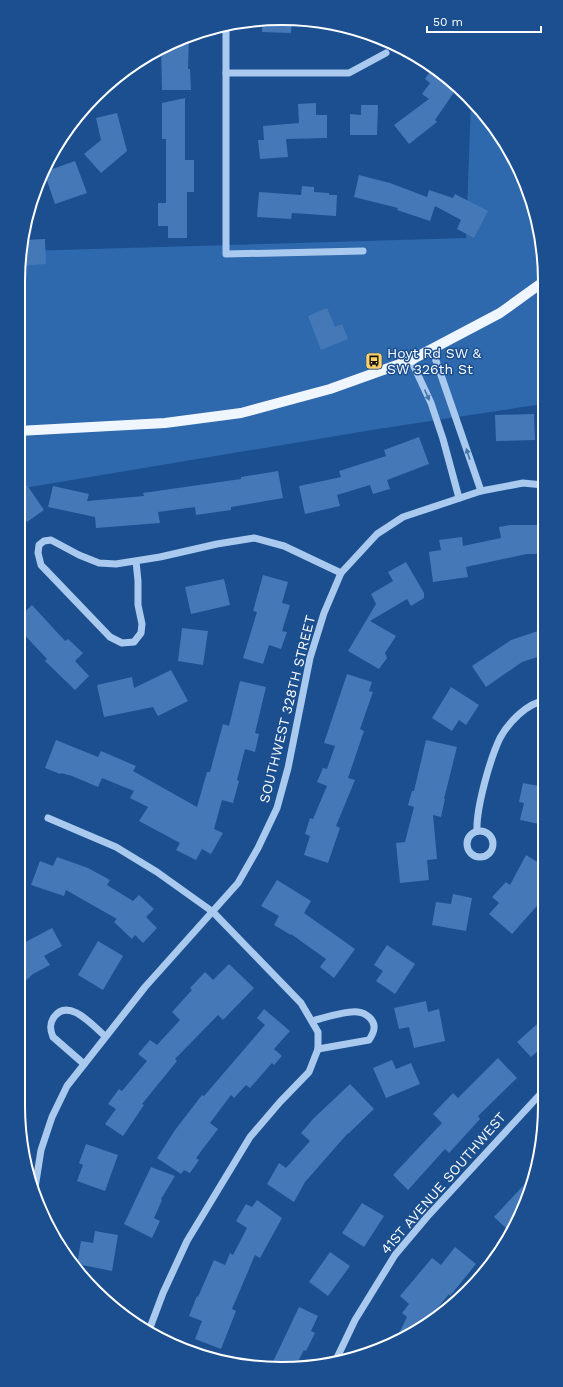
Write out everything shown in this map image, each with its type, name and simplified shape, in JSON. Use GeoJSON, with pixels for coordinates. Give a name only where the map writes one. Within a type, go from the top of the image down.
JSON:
{"type":"FeatureCollection","features":[{"type":"Feature","properties":{"kind":"main road"},"geometry":{"type":"LineString","coordinates":[[25,431],[165,423],[241,413],[330,389],[411,360],[500,313],[538,286]]}},
{"type":"Feature","properties":{"kind":"street"},"geometry":{"type":"LineString","coordinates":[[226,31],[226,254],[363,251]]}},
{"type":"Feature","properties":{"kind":"street"},"geometry":{"type":"LineString","coordinates":[[226,73],[349,73],[386,53]]}},
{"type":"Feature","properties":{"kind":"street"},"geometry":{"type":"LineString","coordinates":[[432,349],[482,491]]}},
{"type":"Feature","properties":{"kind":"street"},"geometry":{"type":"LineString","coordinates":[[411,360],[431,403],[443,439],[459,498]]}},
{"type":"Feature","properties":{"kind":"street","name":"SOUTHWEST 328TH STREET"},"geometry":{"type":"LineString","coordinates":[[35,1177],[41,1150],[52,1117],[67,1086],[105,1036],[146,987],[238,883],[258,848],[277,808],[288,768],[310,658],[324,613],[341,573],[377,534],[403,517],[482,491],[523,483],[538,484]]}},
{"type":"Feature","properties":{"kind":"street"},"geometry":{"type":"LineString","coordinates":[[136,561],[138,605],[142,624],[141,633],[134,642],[122,643],[110,637],[41,565],[38,553],[39,545],[44,541],[51,540],[79,555],[99,563],[116,564],[254,538],[284,546],[341,573]]}},
{"type":"Feature","properties":{"kind":"street"},"geometry":{"type":"LineString","coordinates":[[477,831],[477,822],[488,771],[501,737],[518,714],[538,703]]}},
{"type":"Feature","properties":{"kind":"street"},"geometry":{"type":"LineString","coordinates":[[48,818],[116,847],[157,872],[213,912],[300,1004],[318,1032],[318,1049],[309,1072],[280,1102],[250,1137],[187,1241],[163,1293],[150,1326]]}},
{"type":"Feature","properties":{"kind":"street"},"geometry":{"type":"LineString","coordinates":[[84,1064],[53,1038],[50,1026],[56,1015],[61,1011],[73,1010],[79,1013],[105,1036]]}},
{"type":"Feature","properties":{"kind":"street"},"geometry":{"type":"LineString","coordinates":[[312,1021],[342,1014],[359,1012],[370,1017],[373,1022],[374,1029],[369,1040],[318,1049]]}},
{"type":"Feature","properties":{"kind":"street","name":"41ST AVENUE SOUTHWEST"},"geometry":{"type":"LineString","coordinates":[[338,1355],[355,1320],[395,1256],[427,1217],[538,1097]]}},
{"type":"Feature","properties":{"kind":"shaded area"},"geometry":{"type":"Polygon","coordinates":[[[471,108],[495,139],[512,168],[524,199],[533,231],[536,248],[538,282],[538,405],[378,429],[25,488],[25,282],[27,251],[466,238],[471,108]]]}},
{"type":"Feature","properties":{"kind":"building"},"geometry":{"type":"Polygon","coordinates":[[[262,26],[292,26],[291,33],[262,32],[262,26]]]}},
{"type":"Feature","properties":{"kind":"building"},"geometry":{"type":"Polygon","coordinates":[[[189,43],[188,69],[190,69],[191,90],[162,90],[161,55],[189,43]]]}},
{"type":"Feature","properties":{"kind":"building"},"geometry":{"type":"Polygon","coordinates":[[[430,72],[454,92],[435,120],[437,122],[409,144],[394,125],[429,99],[422,94],[430,83],[425,79],[430,72]]]}},
{"type":"Feature","properties":{"kind":"building"},"geometry":{"type":"Polygon","coordinates":[[[185,98],[185,160],[194,160],[194,192],[187,192],[187,238],[168,238],[168,226],[158,226],[158,203],[166,203],[166,139],[162,139],[162,103],[185,98]]]}},
{"type":"Feature","properties":{"kind":"building"},"geometry":{"type":"Polygon","coordinates":[[[316,103],[316,115],[327,115],[327,138],[286,139],[288,157],[260,159],[258,140],[264,140],[263,126],[299,123],[298,104],[316,103]]]}},
{"type":"Feature","properties":{"kind":"building"},"geometry":{"type":"Polygon","coordinates":[[[361,105],[378,105],[377,135],[350,135],[350,114],[361,115],[361,105]]]}},
{"type":"Feature","properties":{"kind":"building"},"geometry":{"type":"Polygon","coordinates":[[[117,113],[127,151],[101,173],[84,154],[101,140],[96,118],[117,113]]]}},
{"type":"Feature","properties":{"kind":"building"},"geometry":{"type":"Polygon","coordinates":[[[75,161],[87,193],[55,204],[46,179],[50,170],[75,161]]]}},
{"type":"Feature","properties":{"kind":"building"},"geometry":{"type":"Polygon","coordinates":[[[359,175],[390,183],[427,197],[429,190],[453,198],[455,194],[488,211],[474,238],[457,229],[461,220],[435,206],[430,221],[397,210],[398,208],[354,197],[359,175]]]}},
{"type":"Feature","properties":{"kind":"building"},"geometry":{"type":"Polygon","coordinates":[[[302,186],[314,187],[314,192],[337,195],[336,216],[292,213],[291,219],[257,217],[259,192],[301,195],[302,186]]]}},
{"type":"Feature","properties":{"kind":"building"},"geometry":{"type":"Polygon","coordinates":[[[45,239],[46,264],[26,266],[28,240],[45,239]]]}},
{"type":"Feature","properties":{"kind":"building"},"geometry":{"type":"Polygon","coordinates":[[[327,308],[335,327],[342,324],[348,339],[321,350],[308,316],[327,308]]]}},
{"type":"Feature","properties":{"kind":"building"},"geometry":{"type":"Polygon","coordinates":[[[534,414],[535,440],[496,441],[495,415],[534,414]]]}},
{"type":"Feature","properties":{"kind":"building"},"geometry":{"type":"Polygon","coordinates":[[[419,437],[429,464],[387,480],[390,489],[373,494],[370,485],[337,495],[340,506],[305,514],[299,486],[341,477],[339,471],[386,456],[384,450],[419,437]]]}},
{"type":"Feature","properties":{"kind":"building"},"geometry":{"type":"Polygon","coordinates":[[[278,471],[283,498],[231,507],[231,510],[196,515],[195,507],[158,512],[160,523],[96,528],[95,517],[48,507],[53,486],[89,494],[87,501],[144,496],[143,493],[241,479],[241,477],[278,471]]]}},
{"type":"Feature","properties":{"kind":"building"},"geometry":{"type":"Polygon","coordinates":[[[25,482],[44,510],[27,522],[25,519],[25,482]]]}},
{"type":"Feature","properties":{"kind":"building"},"geometry":{"type":"Polygon","coordinates":[[[510,525],[538,525],[538,554],[527,554],[466,567],[468,577],[433,582],[429,552],[441,550],[439,540],[462,537],[463,546],[501,538],[499,527],[510,525]]]}},
{"type":"Feature","properties":{"kind":"building"},"geometry":{"type":"Polygon","coordinates":[[[406,562],[424,593],[424,598],[411,606],[407,599],[370,621],[396,636],[385,653],[387,658],[379,669],[348,651],[376,604],[371,594],[393,581],[388,572],[406,562]]]}},
{"type":"Feature","properties":{"kind":"building"},"geometry":{"type":"Polygon","coordinates":[[[263,575],[288,582],[282,603],[290,605],[282,631],[287,632],[281,649],[269,645],[263,664],[243,658],[257,612],[253,611],[263,575]]]}},
{"type":"Feature","properties":{"kind":"building"},"geometry":{"type":"Polygon","coordinates":[[[224,579],[230,605],[191,614],[185,587],[224,579]]]}},
{"type":"Feature","properties":{"kind":"building"},"geometry":{"type":"Polygon","coordinates":[[[32,605],[65,641],[68,639],[83,653],[75,661],[89,676],[75,690],[45,661],[47,659],[25,635],[25,612],[32,605]]]}},
{"type":"Feature","properties":{"kind":"building"},"geometry":{"type":"Polygon","coordinates":[[[182,628],[208,631],[203,665],[178,661],[182,628]]]}},
{"type":"Feature","properties":{"kind":"building"},"geometry":{"type":"Polygon","coordinates":[[[538,631],[538,657],[522,662],[486,687],[472,666],[511,640],[538,631]]]}},
{"type":"Feature","properties":{"kind":"building"},"geometry":{"type":"Polygon","coordinates":[[[171,670],[188,701],[158,716],[153,707],[104,717],[97,685],[132,677],[134,688],[171,670]]]}},
{"type":"Feature","properties":{"kind":"building"},"geometry":{"type":"Polygon","coordinates":[[[347,674],[372,682],[369,691],[373,692],[360,729],[364,731],[348,778],[355,780],[336,826],[340,828],[328,863],[304,855],[310,836],[305,834],[310,818],[313,819],[327,786],[317,782],[323,768],[327,769],[335,746],[324,743],[347,674]]]}},
{"type":"Feature","properties":{"kind":"building"},"geometry":{"type":"Polygon","coordinates":[[[240,681],[266,687],[255,733],[259,734],[255,752],[245,749],[233,803],[222,800],[214,829],[223,833],[211,854],[202,849],[196,860],[176,850],[180,843],[139,821],[148,807],[130,798],[134,791],[102,778],[98,787],[72,776],[60,774],[45,768],[56,740],[98,757],[101,751],[136,766],[133,771],[197,807],[207,772],[210,772],[223,724],[229,726],[240,681]]]}},
{"type":"Feature","properties":{"kind":"building"},"geometry":{"type":"Polygon","coordinates":[[[451,687],[479,705],[466,725],[459,720],[452,731],[432,718],[451,687]]]}},
{"type":"Feature","properties":{"kind":"building"},"geometry":{"type":"Polygon","coordinates":[[[426,740],[457,747],[441,817],[433,815],[437,859],[427,860],[429,880],[400,883],[396,843],[405,842],[414,807],[408,805],[412,791],[414,791],[426,740]]]}},
{"type":"Feature","properties":{"kind":"building"},"geometry":{"type":"Polygon","coordinates":[[[523,783],[538,786],[538,824],[520,820],[524,803],[519,802],[523,783]]]}},
{"type":"Feature","properties":{"kind":"building"},"geometry":{"type":"Polygon","coordinates":[[[526,855],[538,862],[538,905],[512,934],[489,914],[499,903],[492,897],[506,882],[510,885],[526,855]]]}},
{"type":"Feature","properties":{"kind":"building"},"geometry":{"type":"Polygon","coordinates":[[[57,857],[88,868],[110,880],[107,885],[133,901],[139,895],[154,909],[146,917],[157,928],[143,943],[135,935],[132,939],[114,922],[117,919],[66,890],[64,896],[31,885],[40,861],[53,866],[57,857]]]}},
{"type":"Feature","properties":{"kind":"building"},"geometry":{"type":"Polygon","coordinates":[[[277,880],[311,901],[304,913],[355,949],[334,978],[320,967],[326,959],[291,934],[274,925],[279,916],[261,906],[277,880]]]}},
{"type":"Feature","properties":{"kind":"building"},"geometry":{"type":"Polygon","coordinates":[[[453,894],[472,898],[466,931],[432,925],[436,902],[451,904],[453,894]]]}},
{"type":"Feature","properties":{"kind":"building"},"geometry":{"type":"Polygon","coordinates":[[[52,928],[62,946],[44,956],[50,965],[33,974],[25,981],[25,942],[52,928]]]}},
{"type":"Feature","properties":{"kind":"building"},"geometry":{"type":"Polygon","coordinates":[[[98,941],[123,956],[103,990],[78,975],[98,941]]]}},
{"type":"Feature","properties":{"kind":"building"},"geometry":{"type":"Polygon","coordinates":[[[387,945],[415,964],[395,994],[376,981],[383,971],[374,965],[387,945]]]}},
{"type":"Feature","properties":{"kind":"building"},"geometry":{"type":"Polygon","coordinates":[[[229,964],[254,988],[223,1020],[218,1015],[175,1059],[177,1061],[142,1104],[144,1105],[123,1136],[105,1124],[116,1109],[108,1104],[119,1089],[122,1091],[147,1061],[138,1054],[150,1040],[157,1045],[180,1020],[172,1012],[192,990],[190,988],[205,972],[213,980],[229,964]]]}},
{"type":"Feature","properties":{"kind":"building"},"geometry":{"type":"Polygon","coordinates":[[[426,1001],[428,1012],[439,1009],[445,1041],[414,1048],[409,1027],[399,1029],[394,1008],[426,1001]]]}},
{"type":"Feature","properties":{"kind":"building"},"geometry":{"type":"Polygon","coordinates":[[[264,1009],[290,1031],[274,1049],[282,1056],[274,1065],[272,1063],[250,1088],[246,1085],[234,1098],[231,1095],[210,1123],[218,1129],[196,1158],[199,1160],[190,1173],[184,1170],[181,1174],[157,1158],[175,1130],[202,1095],[204,1096],[265,1025],[257,1018],[264,1009]]]}},
{"type":"Feature","properties":{"kind":"building"},"geometry":{"type":"Polygon","coordinates":[[[538,1023],[538,1051],[531,1057],[517,1042],[538,1023]]]}},
{"type":"Feature","properties":{"kind":"building"},"geometry":{"type":"Polygon","coordinates":[[[498,1058],[517,1078],[478,1116],[480,1119],[449,1153],[445,1149],[408,1190],[393,1175],[442,1123],[433,1114],[453,1093],[458,1098],[498,1058]]]}},
{"type":"Feature","properties":{"kind":"building"},"geometry":{"type":"Polygon","coordinates":[[[392,1060],[396,1069],[411,1063],[420,1084],[386,1098],[373,1068],[392,1060]]]}},
{"type":"Feature","properties":{"kind":"building"},"geometry":{"type":"Polygon","coordinates":[[[350,1084],[374,1109],[348,1133],[305,1182],[294,1202],[267,1184],[279,1163],[286,1168],[310,1141],[301,1133],[313,1119],[350,1084]]]}},
{"type":"Feature","properties":{"kind":"building"},"geometry":{"type":"Polygon","coordinates":[[[86,1144],[118,1155],[105,1191],[77,1181],[83,1165],[79,1163],[86,1144]]]}},
{"type":"Feature","properties":{"kind":"building"},"geometry":{"type":"Polygon","coordinates":[[[151,1167],[175,1176],[161,1199],[162,1200],[154,1218],[160,1221],[152,1238],[124,1224],[151,1167]]]}},
{"type":"Feature","properties":{"kind":"building"},"geometry":{"type":"Polygon","coordinates":[[[526,1183],[507,1229],[494,1217],[526,1183]]]}},
{"type":"Feature","properties":{"kind":"building"},"geometry":{"type":"Polygon","coordinates":[[[257,1200],[282,1218],[260,1258],[255,1255],[232,1309],[236,1311],[221,1349],[195,1339],[202,1321],[189,1316],[214,1260],[225,1265],[230,1253],[233,1255],[247,1228],[236,1221],[246,1204],[252,1207],[257,1200]]]}},
{"type":"Feature","properties":{"kind":"building"},"geometry":{"type":"Polygon","coordinates":[[[362,1203],[384,1216],[364,1247],[342,1233],[362,1203]]]}},
{"type":"Feature","properties":{"kind":"building"},"geometry":{"type":"Polygon","coordinates":[[[95,1231],[118,1235],[112,1271],[80,1265],[77,1261],[81,1241],[93,1243],[95,1231]]]}},
{"type":"Feature","properties":{"kind":"building"},"geometry":{"type":"Polygon","coordinates":[[[455,1247],[476,1264],[450,1296],[449,1294],[434,1312],[398,1334],[407,1317],[402,1313],[409,1304],[400,1296],[432,1258],[441,1265],[455,1247]]]}},
{"type":"Feature","properties":{"kind":"building"},"geometry":{"type":"Polygon","coordinates":[[[330,1252],[350,1266],[328,1296],[309,1282],[330,1252]]]}},
{"type":"Feature","properties":{"kind":"building"},"geometry":{"type":"Polygon","coordinates":[[[299,1307],[318,1316],[311,1331],[315,1333],[306,1351],[304,1350],[298,1361],[273,1361],[299,1307]]]}},
{"type":"Feature","properties":{"kind":"place","name":"Hoyt Rd SW & SW 326th St"},"geometry":{"type":"Point","coordinates":[374,361]}}]}
